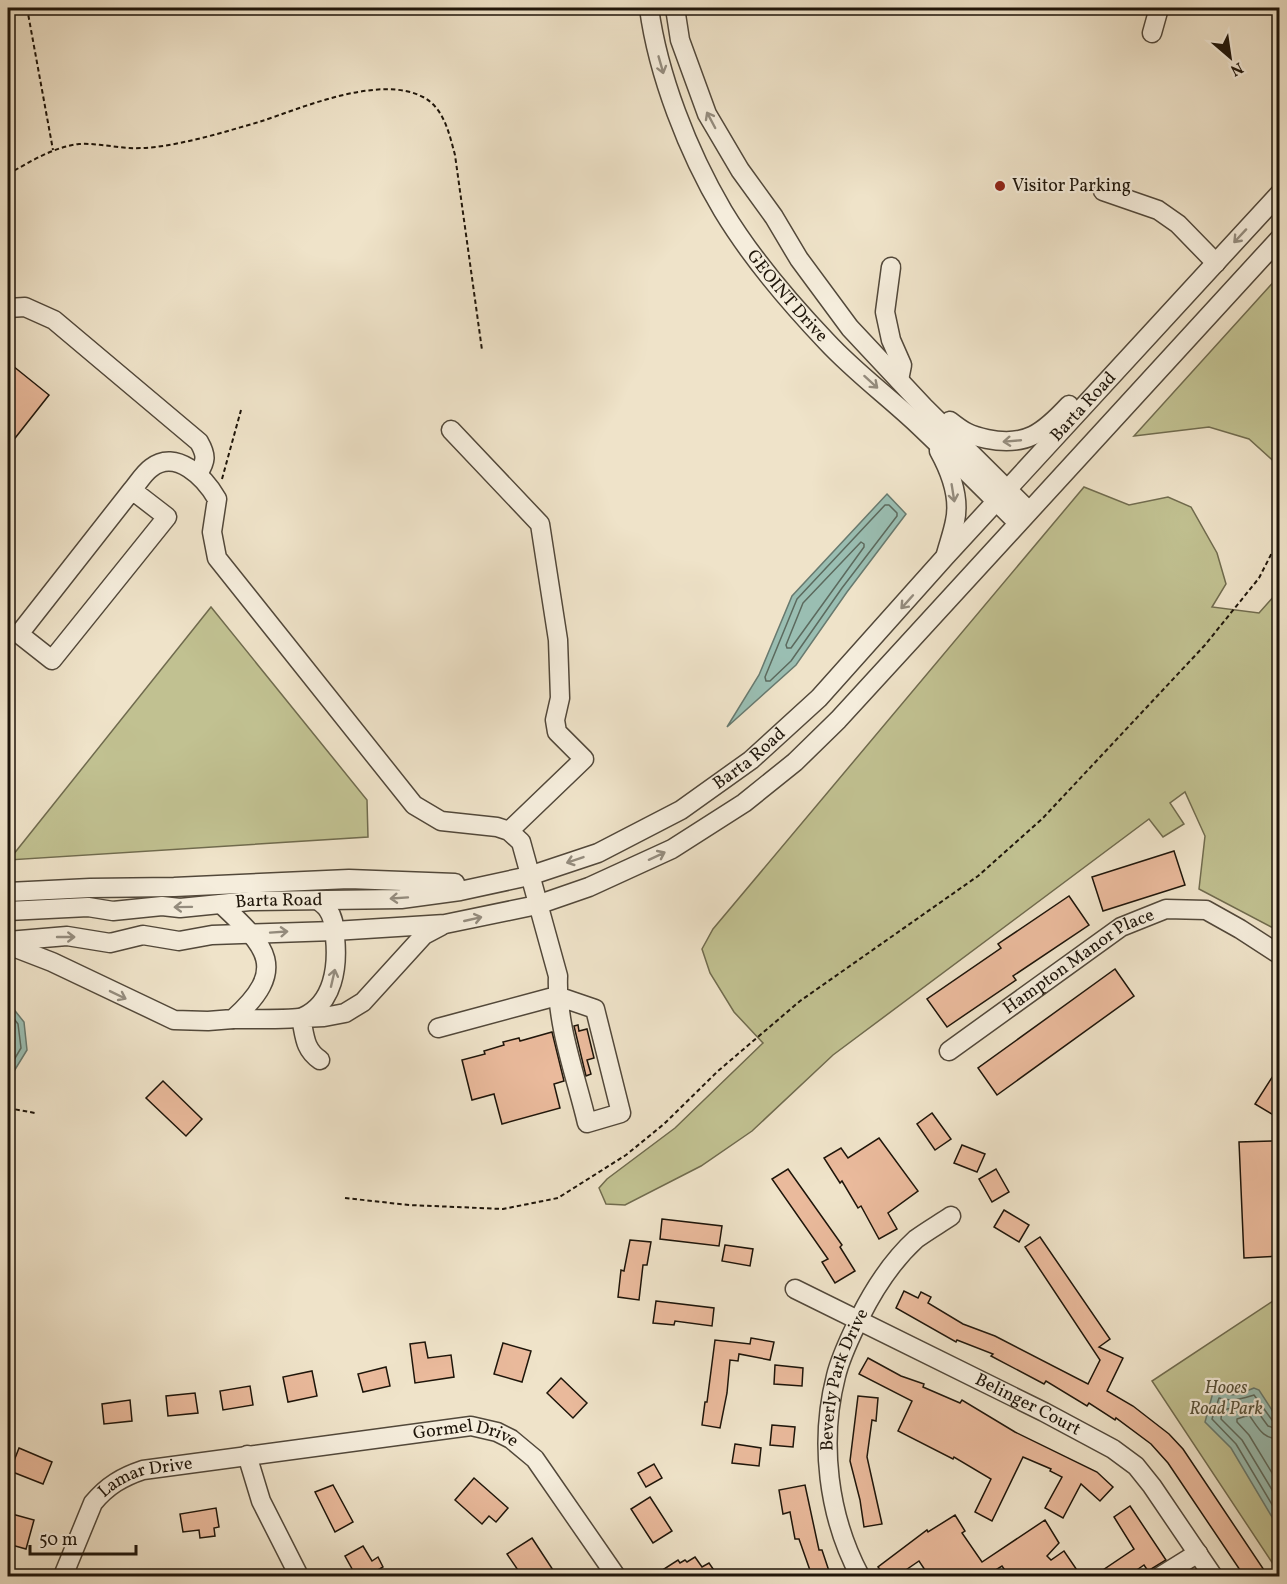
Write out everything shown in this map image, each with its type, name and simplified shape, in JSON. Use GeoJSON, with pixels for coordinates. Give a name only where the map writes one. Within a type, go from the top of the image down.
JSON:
{"type":"FeatureCollection","features":[{"type":"Feature","properties":{"kind":"street","name":"GEOINT Drive"},"geometry":{"type":"LineString","coordinates":[[649,8],[652,34],[669,94],[687,139],[723,210],[772,280],[829,344],[932,439],[1024,517]]}},
{"type":"Feature","properties":{"kind":"street","name":"GEOINT Drive"},"geometry":{"type":"LineString","coordinates":[[675,8],[680,40],[707,114],[740,170],[753,204],[789,267],[832,319],[855,333],[899,380],[1001,496]]}},
{"type":"Feature","properties":{"kind":"street"},"geometry":{"type":"LineString","coordinates":[[1152,33],[1159,8]]}},
{"type":"Feature","properties":{"kind":"street","name":"GEOINT Drive"},"geometry":{"type":"LineString","coordinates":[[740,170],[810,251],[846,309],[855,333]]}},
{"type":"Feature","properties":{"kind":"street"},"geometry":{"type":"LineString","coordinates":[[1103,191],[1158,210],[1178,224],[1216,263]]}},
{"type":"Feature","properties":{"kind":"street","name":"Barta Road"},"geometry":{"type":"LineString","coordinates":[[8,911],[88,907],[113,911],[162,906],[180,908],[250,901],[401,898],[477,887],[529,876],[598,853],[681,810],[751,760],[819,698],[945,557],[1280,193]]}},
{"type":"Feature","properties":{"kind":"street","name":"Barta Road"},"geometry":{"type":"LineString","coordinates":[[8,943],[67,936],[110,943],[143,935],[179,940],[212,935],[334,931],[456,923],[537,905],[590,887],[672,849],[761,790],[795,762],[838,720],[1280,238]]}},
{"type":"Feature","properties":{"kind":"street"},"geometry":{"type":"LineString","coordinates":[[891,267],[885,312],[891,340],[902,365],[899,380]]}},
{"type":"Feature","properties":{"kind":"street"},"geometry":{"type":"LineString","coordinates":[[920,403],[943,415],[966,434],[1005,443],[1019,441],[1037,434],[1056,419],[1090,382],[1184,298]]}},
{"type":"Feature","properties":{"kind":"street"},"geometry":{"type":"LineString","coordinates":[[8,308],[25,307],[54,320],[199,442],[205,453],[205,462],[198,474]]}},
{"type":"Feature","properties":{"kind":"street"},"geometry":{"type":"LineString","coordinates":[[842,356],[855,333],[885,312]]}},
{"type":"Feature","properties":{"kind":"street"},"geometry":{"type":"LineString","coordinates":[[451,430],[540,524],[558,640],[560,698],[555,720],[557,732],[584,759],[509,831]]}},
{"type":"Feature","properties":{"kind":"street"},"geometry":{"type":"LineString","coordinates":[[932,439],[948,467],[954,492],[956,519],[945,557]]}},
{"type":"Feature","properties":{"kind":"street"},"geometry":{"type":"LineString","coordinates":[[132,490],[167,518],[52,660],[19,634],[132,490],[150,468],[170,461],[181,463],[198,474],[217,499],[212,532],[217,558],[414,805],[441,821],[497,827],[509,831],[520,842],[558,976],[557,996],[588,1123],[621,1113],[596,1009],[557,996],[438,1028]]}},
{"type":"Feature","properties":{"kind":"street"},"geometry":{"type":"LineString","coordinates":[[8,892],[349,879],[448,882],[477,887]]}},
{"type":"Feature","properties":{"kind":"street"},"geometry":{"type":"LineString","coordinates":[[8,899],[27,891]]}},
{"type":"Feature","properties":{"kind":"street"},"geometry":{"type":"LineString","coordinates":[[302,1018],[320,1004],[330,989],[336,967],[333,921],[328,909],[318,900]]}},
{"type":"Feature","properties":{"kind":"street"},"geometry":{"type":"LineString","coordinates":[[221,904],[253,934],[261,945],[265,958],[266,976],[255,996],[233,1019]]}},
{"type":"Feature","properties":{"kind":"street","name":"Hampton Manor Place"},"geometry":{"type":"LineString","coordinates":[[949,1051],[1121,927],[1166,909],[1206,910],[1240,928],[1280,955]]}},
{"type":"Feature","properties":{"kind":"street"},"geometry":{"type":"LineString","coordinates":[[8,943],[174,1020],[208,1022],[233,1019],[302,1018],[324,1017],[345,1012],[363,1002],[424,935],[445,924]]}},
{"type":"Feature","properties":{"kind":"street"},"geometry":{"type":"LineString","coordinates":[[302,1018],[310,1054],[320,1060]]}},
{"type":"Feature","properties":{"kind":"street","name":"Beverly Park Drive"},"geometry":{"type":"LineString","coordinates":[[860,1576],[850,1557],[837,1519],[830,1483],[827,1451],[830,1408],[836,1376],[842,1355],[873,1293],[899,1256],[918,1238],[951,1216]]}},
{"type":"Feature","properties":{"kind":"street","name":"Belinger Court"},"geometry":{"type":"LineString","coordinates":[[795,1289],[1113,1449],[1136,1466],[1152,1486],[1213,1576]]}},
{"type":"Feature","properties":{"kind":"street","name":"Gormel Drive"},"geometry":{"type":"LineString","coordinates":[[247,1455],[453,1427],[471,1426],[497,1432],[511,1439],[535,1459],[616,1576]]}},
{"type":"Feature","properties":{"kind":"street"},"geometry":{"type":"LineString","coordinates":[[247,1455],[261,1501],[299,1576]]}},
{"type":"Feature","properties":{"kind":"street","name":"Lamar Drive"},"geometry":{"type":"LineString","coordinates":[[63,1576],[93,1503],[100,1494],[120,1478],[143,1470],[247,1455]]}},
{"type":"Feature","properties":{"kind":"street"},"geometry":{"type":"LineString","coordinates":[[1161,1576],[1198,1553]]}},
{"type":"Feature","properties":{"kind":"path"},"geometry":{"type":"LineString","coordinates":[[27,8],[53,150]]}},
{"type":"Feature","properties":{"kind":"path"},"geometry":{"type":"LineString","coordinates":[[8,174],[53,150],[79,144],[130,148],[182,142],[259,122],[309,104],[352,93],[394,90],[422,96],[437,107],[447,126],[455,155],[482,350]]}},
{"type":"Feature","properties":{"kind":"path"},"geometry":{"type":"LineString","coordinates":[[217,499],[241,410]]}},
{"type":"Feature","properties":{"kind":"path"},"geometry":{"type":"LineString","coordinates":[[345,1198],[409,1205],[503,1209],[558,1198],[626,1155],[664,1124],[718,1071],[800,1001],[978,876],[1042,819],[1205,645],[1259,578],[1280,537]]}},
{"type":"Feature","properties":{"kind":"path"},"geometry":{"type":"LineString","coordinates":[[8,1108],[35,1113]]}},
{"type":"Feature","properties":{"kind":"green space"},"geometry":{"type":"Polygon","coordinates":[[[1279,276],[1279,466],[1249,439],[1209,427],[1134,436],[1279,276]]]}},
{"type":"Feature","properties":{"kind":"green space"},"geometry":{"type":"Polygon","coordinates":[[[1084,487],[1129,505],[1168,497],[1191,507],[1217,553],[1226,584],[1212,607],[1259,613],[1276,594],[1279,585],[1279,931],[1199,889],[1205,836],[1185,792],[1170,803],[1184,824],[1163,837],[1149,819],[833,1055],[752,1131],[701,1166],[625,1205],[606,1204],[599,1188],[607,1179],[675,1128],[763,1043],[734,1012],[710,973],[702,949],[713,929],[1084,487]]]}},
{"type":"Feature","properties":{"kind":"green space"},"geometry":{"type":"Polygon","coordinates":[[[211,607],[367,800],[368,837],[9,860],[211,607]]]}},
{"type":"Feature","properties":{"kind":"green space","name":"Hooes Road Park"},"geometry":{"type":"Polygon","coordinates":[[[1279,1297],[1279,1573],[1152,1381],[1279,1297]]]}},
{"type":"Feature","properties":{"kind":"water"},"geometry":{"type":"Polygon","coordinates":[[[887,494],[906,514],[796,665],[727,727],[759,675],[792,596],[887,494]]]}},
{"type":"Feature","properties":{"kind":"water"},"geometry":{"type":"Polygon","coordinates":[[[8,1002],[24,1022],[27,1050],[8,1081],[8,1002]]]}},
{"type":"Feature","properties":{"kind":"water"},"geometry":{"type":"Polygon","coordinates":[[[1215,1385],[1234,1395],[1254,1388],[1259,1390],[1279,1421],[1280,1519],[1275,1522],[1231,1448],[1205,1422],[1215,1385]]]}},
{"type":"Feature","properties":{"kind":"building"},"geometry":{"type":"Polygon","coordinates":[[[13,366],[49,395],[8,447],[8,372],[13,366]]]}},
{"type":"Feature","properties":{"kind":"building"},"geometry":{"type":"Polygon","coordinates":[[[1174,851],[1185,885],[1103,911],[1092,877],[1174,851]]]}},
{"type":"Feature","properties":{"kind":"building"},"geometry":{"type":"Polygon","coordinates":[[[1069,896],[1089,925],[1013,976],[1016,980],[947,1027],[927,999],[1001,948],[998,944],[1069,896]]]}},
{"type":"Feature","properties":{"kind":"building"},"geometry":{"type":"Polygon","coordinates":[[[1115,969],[1134,996],[997,1095],[978,1068],[1115,969]]]}},
{"type":"Feature","properties":{"kind":"building"},"geometry":{"type":"Polygon","coordinates":[[[578,1025],[579,1031],[587,1029],[594,1058],[587,1060],[591,1074],[586,1076],[574,1026],[578,1025]]]}},
{"type":"Feature","properties":{"kind":"building"},"geometry":{"type":"Polygon","coordinates":[[[552,1032],[564,1081],[554,1084],[560,1108],[502,1124],[494,1094],[472,1100],[462,1060],[485,1054],[484,1051],[504,1045],[503,1042],[519,1038],[520,1041],[552,1032]]]}},
{"type":"Feature","properties":{"kind":"building"},"geometry":{"type":"Polygon","coordinates":[[[1280,1065],[1280,1119],[1255,1104],[1280,1065]]]}},
{"type":"Feature","properties":{"kind":"building"},"geometry":{"type":"Polygon","coordinates":[[[163,1081],[202,1119],[186,1136],[146,1098],[163,1081]]]}},
{"type":"Feature","properties":{"kind":"building"},"geometry":{"type":"Polygon","coordinates":[[[932,1113],[951,1139],[935,1150],[917,1124],[932,1113]]]}},
{"type":"Feature","properties":{"kind":"building"},"geometry":{"type":"Polygon","coordinates":[[[879,1138],[918,1191],[888,1213],[897,1229],[879,1239],[861,1206],[858,1208],[842,1181],[840,1183],[824,1158],[841,1148],[848,1158],[879,1138]]]}},
{"type":"Feature","properties":{"kind":"building"},"geometry":{"type":"Polygon","coordinates":[[[1274,1141],[1279,1256],[1244,1258],[1239,1142],[1274,1141]]]}},
{"type":"Feature","properties":{"kind":"building"},"geometry":{"type":"Polygon","coordinates":[[[962,1145],[985,1154],[977,1172],[954,1163],[962,1145]]]}},
{"type":"Feature","properties":{"kind":"building"},"geometry":{"type":"Polygon","coordinates":[[[788,1169],[842,1245],[840,1247],[855,1271],[835,1283],[822,1262],[828,1259],[772,1179],[788,1169]]]}},
{"type":"Feature","properties":{"kind":"building"},"geometry":{"type":"Polygon","coordinates":[[[996,1169],[1009,1192],[992,1202],[979,1179],[996,1169]]]}},
{"type":"Feature","properties":{"kind":"building"},"geometry":{"type":"Polygon","coordinates":[[[1004,1210],[1029,1225],[1019,1242],[994,1227],[1004,1210]]]}},
{"type":"Feature","properties":{"kind":"building"},"geometry":{"type":"Polygon","coordinates":[[[662,1219],[722,1226],[719,1246],[660,1239],[662,1219]]]}},
{"type":"Feature","properties":{"kind":"building"},"geometry":{"type":"Polygon","coordinates":[[[1040,1237],[1110,1339],[1099,1347],[1123,1358],[1107,1391],[1133,1406],[1169,1434],[1183,1449],[1268,1576],[1244,1576],[1168,1463],[1151,1444],[1116,1418],[1115,1420],[1089,1403],[1087,1406],[1046,1381],[1044,1384],[991,1356],[993,1354],[957,1340],[956,1342],[896,1308],[904,1291],[918,1298],[921,1292],[931,1297],[928,1303],[963,1324],[995,1336],[1088,1384],[1100,1360],[1025,1247],[1040,1237]]]}},
{"type":"Feature","properties":{"kind":"building"},"geometry":{"type":"Polygon","coordinates":[[[630,1240],[651,1242],[647,1265],[643,1265],[639,1300],[618,1297],[621,1270],[624,1271],[630,1240]]]}},
{"type":"Feature","properties":{"kind":"building"},"geometry":{"type":"Polygon","coordinates":[[[725,1245],[753,1249],[750,1266],[722,1261],[725,1245]]]}},
{"type":"Feature","properties":{"kind":"building"},"geometry":{"type":"Polygon","coordinates":[[[656,1301],[714,1308],[712,1326],[675,1321],[674,1325],[653,1323],[656,1301]]]}},
{"type":"Feature","properties":{"kind":"building"},"geometry":{"type":"Polygon","coordinates":[[[751,1338],[774,1342],[770,1360],[739,1354],[738,1361],[730,1360],[727,1393],[720,1428],[702,1425],[715,1340],[750,1344],[751,1338]]]}},
{"type":"Feature","properties":{"kind":"building"},"geometry":{"type":"Polygon","coordinates":[[[425,1342],[428,1358],[451,1355],[454,1377],[415,1383],[410,1344],[425,1342]]]}},
{"type":"Feature","properties":{"kind":"building"},"geometry":{"type":"Polygon","coordinates":[[[503,1343],[531,1351],[522,1382],[494,1374],[503,1343]]]}},
{"type":"Feature","properties":{"kind":"building"},"geometry":{"type":"Polygon","coordinates":[[[868,1358],[901,1376],[924,1384],[923,1387],[960,1403],[962,1400],[1015,1432],[1097,1472],[1113,1487],[1100,1501],[1081,1484],[1063,1518],[1045,1508],[1062,1477],[1050,1471],[1051,1469],[1023,1457],[992,1521],[975,1512],[991,1479],[954,1457],[953,1459],[898,1431],[912,1401],[859,1374],[868,1358]]]}},
{"type":"Feature","properties":{"kind":"building"},"geometry":{"type":"Polygon","coordinates":[[[775,1365],[803,1368],[802,1386],[774,1384],[775,1365]]]}},
{"type":"Feature","properties":{"kind":"building"},"geometry":{"type":"Polygon","coordinates":[[[386,1367],[390,1386],[363,1392],[358,1374],[386,1367]]]}},
{"type":"Feature","properties":{"kind":"building"},"geometry":{"type":"Polygon","coordinates":[[[312,1371],[317,1396],[288,1402],[283,1377],[312,1371]]]}},
{"type":"Feature","properties":{"kind":"building"},"geometry":{"type":"Polygon","coordinates":[[[561,1378],[587,1403],[573,1418],[547,1393],[561,1378]]]}},
{"type":"Feature","properties":{"kind":"building"},"geometry":{"type":"Polygon","coordinates":[[[250,1386],[253,1405],[223,1410],[220,1391],[250,1386]]]}},
{"type":"Feature","properties":{"kind":"building"},"geometry":{"type":"Polygon","coordinates":[[[195,1393],[198,1413],[168,1416],[166,1396],[195,1393]]]}},
{"type":"Feature","properties":{"kind":"building"},"geometry":{"type":"Polygon","coordinates":[[[858,1396],[878,1398],[876,1421],[872,1420],[867,1457],[882,1524],[864,1527],[850,1461],[858,1396]]]}},
{"type":"Feature","properties":{"kind":"building"},"geometry":{"type":"Polygon","coordinates":[[[130,1400],[132,1421],[104,1424],[102,1404],[130,1400]]]}},
{"type":"Feature","properties":{"kind":"building"},"geometry":{"type":"Polygon","coordinates":[[[772,1425],[795,1427],[793,1447],[770,1445],[772,1425]]]}},
{"type":"Feature","properties":{"kind":"building"},"geometry":{"type":"Polygon","coordinates":[[[735,1444],[761,1448],[759,1466],[732,1463],[735,1444]]]}},
{"type":"Feature","properties":{"kind":"building"},"geometry":{"type":"Polygon","coordinates":[[[19,1448],[52,1462],[43,1484],[10,1471],[19,1448]]]}},
{"type":"Feature","properties":{"kind":"building"},"geometry":{"type":"Polygon","coordinates":[[[654,1464],[662,1478],[646,1487],[638,1473],[654,1464]]]}},
{"type":"Feature","properties":{"kind":"building"},"geometry":{"type":"Polygon","coordinates":[[[474,1478],[508,1508],[496,1522],[489,1516],[482,1524],[455,1500],[474,1478]]]}},
{"type":"Feature","properties":{"kind":"building"},"geometry":{"type":"Polygon","coordinates":[[[333,1485],[353,1522],[335,1532],[315,1492],[333,1485]]]}},
{"type":"Feature","properties":{"kind":"building"},"geometry":{"type":"Polygon","coordinates":[[[805,1485],[819,1550],[822,1550],[830,1574],[824,1576],[812,1576],[799,1539],[795,1539],[790,1512],[783,1514],[779,1490],[805,1485]]]}},
{"type":"Feature","properties":{"kind":"building"},"geometry":{"type":"Polygon","coordinates":[[[650,1497],[672,1531],[653,1543],[631,1509],[650,1497]]]}},
{"type":"Feature","properties":{"kind":"building"},"geometry":{"type":"Polygon","coordinates":[[[1130,1506],[1166,1560],[1148,1571],[1144,1565],[1128,1576],[1094,1576],[1134,1549],[1114,1517],[1130,1506]]]}},
{"type":"Feature","properties":{"kind":"building"},"geometry":{"type":"Polygon","coordinates":[[[216,1508],[219,1527],[214,1528],[215,1536],[200,1538],[199,1530],[183,1532],[180,1514],[216,1508]]]}},
{"type":"Feature","properties":{"kind":"building"},"geometry":{"type":"Polygon","coordinates":[[[12,1514],[34,1520],[26,1549],[8,1544],[8,1528],[12,1514]]]}},
{"type":"Feature","properties":{"kind":"building"},"geometry":{"type":"Polygon","coordinates":[[[955,1515],[965,1531],[962,1533],[982,1562],[1045,1520],[1059,1543],[1047,1556],[1051,1560],[1064,1551],[1081,1576],[1009,1576],[1002,1566],[986,1576],[969,1576],[966,1571],[958,1576],[929,1576],[919,1561],[897,1576],[885,1576],[878,1567],[927,1530],[928,1532],[955,1515]]]}},
{"type":"Feature","properties":{"kind":"building"},"geometry":{"type":"Polygon","coordinates":[[[532,1538],[555,1573],[550,1576],[522,1576],[507,1554],[532,1538]]]}},
{"type":"Feature","properties":{"kind":"building"},"geometry":{"type":"Polygon","coordinates":[[[363,1546],[372,1561],[378,1557],[383,1567],[376,1571],[379,1576],[356,1576],[345,1556],[363,1546]]]}},
{"type":"Feature","properties":{"kind":"building"},"geometry":{"type":"Polygon","coordinates":[[[695,1557],[702,1567],[709,1563],[718,1576],[653,1576],[678,1560],[680,1563],[685,1560],[687,1562],[695,1557]]]}},
{"type":"Feature","properties":{"kind":"place","name":"Visitor Parking"},"geometry":{"type":"Point","coordinates":[1000,186]}}]}
